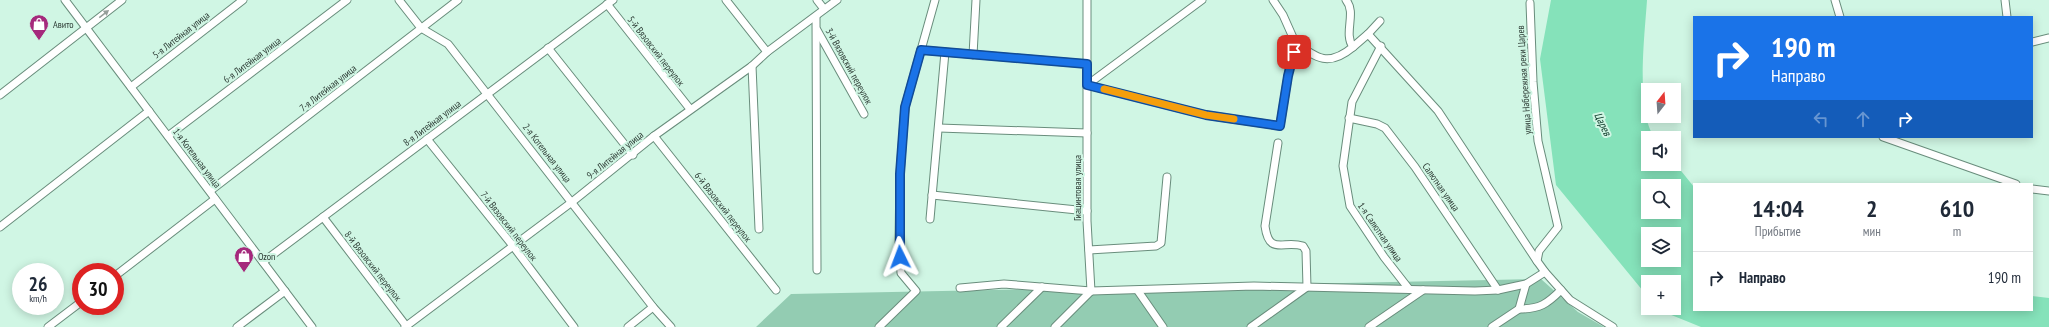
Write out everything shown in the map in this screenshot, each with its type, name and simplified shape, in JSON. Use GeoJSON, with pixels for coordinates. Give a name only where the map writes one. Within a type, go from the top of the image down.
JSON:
{"type":"FeatureCollection","features":[{"type":"Feature","properties":{"kind":"street","name":"1-я Котельная улица"},"geometry":{"type":"LineString","coordinates":[[65,0],[312,327]]}},
{"type":"Feature","properties":{"kind":"street"},"geometry":{"type":"LineString","coordinates":[[0,95],[122,0]]}},
{"type":"Feature","properties":{"kind":"street","name":"5-я Литейная улица"},"geometry":{"type":"LineString","coordinates":[[131,87],[243,0]]}},
{"type":"Feature","properties":{"kind":"street","name":"6-я Литейная улица"},"geometry":{"type":"LineString","coordinates":[[168,136],[347,0]]}},
{"type":"Feature","properties":{"kind":"street","name":"2-я Котельная улица"},"geometry":{"type":"LineString","coordinates":[[399,0],[421,28],[448,44],[653,307],[671,327]]}},
{"type":"Feature","properties":{"kind":"street","name":"7-я Литейная улица"},"geometry":{"type":"LineString","coordinates":[[210,191],[458,0]]}},
{"type":"Feature","properties":{"kind":"street"},"geometry":{"type":"LineString","coordinates":[[726,0],[767,52]]}},
{"type":"Feature","properties":{"kind":"street"},"geometry":{"type":"LineString","coordinates":[[818,0],[824,9]]}},
{"type":"Feature","properties":{"kind":"street","name":"9-я Литейная улица"},"geometry":{"type":"LineString","coordinates":[[406,327],[572,202],[633,155],[654,136],[752,66],[767,52],[837,0]]}},
{"type":"Feature","properties":{"kind":"street"},"geometry":{"type":"LineString","coordinates":[[879,327],[916,292],[901,273],[899,242],[900,174],[905,107],[936,0]]}},
{"type":"Feature","properties":{"kind":"street"},"geometry":{"type":"LineString","coordinates":[[973,55],[976,0]]}},
{"type":"Feature","properties":{"kind":"street","name":"Гиацинтовая улица"},"geometry":{"type":"LineString","coordinates":[[1087,0],[1087,211],[1091,291]]}},
{"type":"Feature","properties":{"kind":"street"},"geometry":{"type":"LineString","coordinates":[[1087,85],[1202,0]]}},
{"type":"Feature","properties":{"kind":"street"},"geometry":{"type":"LineString","coordinates":[[1273,0],[1283,15],[1295,42],[1310,54],[1328,59],[1337,58],[1353,47],[1380,21]]}},
{"type":"Feature","properties":{"kind":"street"},"geometry":{"type":"LineString","coordinates":[[1346,0],[1350,10],[1349,42],[1353,47]]}},
{"type":"Feature","properties":{"kind":"street"},"geometry":{"type":"LineString","coordinates":[[1835,0],[1840,16]]}},
{"type":"Feature","properties":{"kind":"street"},"geometry":{"type":"LineString","coordinates":[[2005,0],[2007,16]]}},
{"type":"Feature","properties":{"kind":"street","name":"8-я Литейная улица"},"geometry":{"type":"LineString","coordinates":[[263,262],[610,2]]}},
{"type":"Feature","properties":{"kind":"street","name":"5-й Вязовский переулок"},"geometry":{"type":"LineString","coordinates":[[610,2],[690,109]]}},
{"type":"Feature","properties":{"kind":"street","name":"улица Набережная реки Царев"},"geometry":{"type":"LineString","coordinates":[[1530,3],[1533,82],[1538,140],[1558,227],[1539,251],[1537,260]]}},
{"type":"Feature","properties":{"kind":"street"},"geometry":{"type":"LineString","coordinates":[[816,17],[817,270]]}},
{"type":"Feature","properties":{"kind":"street","name":"3-й Вязовский переулок"},"geometry":{"type":"LineString","coordinates":[[816,28],[864,114]]}},
{"type":"Feature","properties":{"kind":"street"},"geometry":{"type":"LineString","coordinates":[[1368,34],[1381,46],[1438,111],[1544,272],[1570,300],[1613,327]]}},
{"type":"Feature","properties":{"kind":"street"},"geometry":{"type":"LineString","coordinates":[[2033,42],[2049,38]]}},
{"type":"Feature","properties":{"kind":"street"},"geometry":{"type":"LineString","coordinates":[[1087,85],[1206,115],[1280,126],[1295,42]]}},
{"type":"Feature","properties":{"kind":"street","name":"1-я Салютная улица"},"geometry":{"type":"LineString","coordinates":[[1381,46],[1352,102],[1343,166],[1350,206],[1384,257],[1409,289]]}},
{"type":"Feature","properties":{"kind":"street"},"geometry":{"type":"LineString","coordinates":[[548,48],[633,155]]}},
{"type":"Feature","properties":{"kind":"street"},"geometry":{"type":"LineString","coordinates":[[921,50],[1087,64]]}},
{"type":"Feature","properties":{"kind":"street"},"geometry":{"type":"LineString","coordinates":[[930,219],[946,52]]}},
{"type":"Feature","properties":{"kind":"street"},"geometry":{"type":"LineString","coordinates":[[752,66],[759,229]]}},
{"type":"Feature","properties":{"kind":"street"},"geometry":{"type":"LineString","coordinates":[[0,227],[149,111]]}},
{"type":"Feature","properties":{"kind":"street","name":"Салютная улица"},"geometry":{"type":"LineString","coordinates":[[1349,118],[1378,124],[1385,128],[1415,167],[1498,290]]}},
{"type":"Feature","properties":{"kind":"street"},"geometry":{"type":"LineString","coordinates":[[939,128],[1087,133]]}},
{"type":"Feature","properties":{"kind":"street","name":"6-й Вязовский переулок"},"geometry":{"type":"LineString","coordinates":[[654,136],[776,290]]}},
{"type":"Feature","properties":{"kind":"street"},"geometry":{"type":"LineString","coordinates":[[1886,138],[2013,183]]}},
{"type":"Feature","properties":{"kind":"street","name":"7-й Вязовский переулок"},"geometry":{"type":"LineString","coordinates":[[427,139],[513,246],[574,327]]}},
{"type":"Feature","properties":{"kind":"street"},"geometry":{"type":"LineString","coordinates":[[1278,143],[1265,226],[1267,236],[1269,242],[1275,245],[1303,246],[1306,251],[1307,287]]}},
{"type":"Feature","properties":{"kind":"street"},"geometry":{"type":"LineString","coordinates":[[1089,250],[1156,246],[1161,243],[1167,177]]}},
{"type":"Feature","properties":{"kind":"street"},"geometry":{"type":"LineString","coordinates":[[2033,189],[2049,191]]}},
{"type":"Feature","properties":{"kind":"street"},"geometry":{"type":"LineString","coordinates":[[932,195],[1087,211]]}},
{"type":"Feature","properties":{"kind":"street"},"geometry":{"type":"LineString","coordinates":[[124,269],[215,199]]}},
{"type":"Feature","properties":{"kind":"street","name":"8-й Вязовский переулок"},"geometry":{"type":"LineString","coordinates":[[322,217],[406,327]]}},
{"type":"Feature","properties":{"kind":"street"},"geometry":{"type":"LineString","coordinates":[[960,288],[1004,284],[1091,291],[1138,291],[1254,286],[1498,290],[1526,284],[1544,272]]}},
{"type":"Feature","properties":{"kind":"street"},"geometry":{"type":"LineString","coordinates":[[1519,309],[1526,284]]}},
{"type":"Feature","properties":{"kind":"street"},"geometry":{"type":"LineString","coordinates":[[1001,327],[1042,287]]}},
{"type":"Feature","properties":{"kind":"street"},"geometry":{"type":"LineString","coordinates":[[1251,327],[1307,287]]}},
{"type":"Feature","properties":{"kind":"street"},"geometry":{"type":"LineString","coordinates":[[1369,327],[1423,289]]}},
{"type":"Feature","properties":{"kind":"street"},"geometry":{"type":"LineString","coordinates":[[1492,327],[1519,309],[1534,309],[1549,302],[1561,290]]}},
{"type":"Feature","properties":{"kind":"street"},"geometry":{"type":"LineString","coordinates":[[237,327],[285,291]]}},
{"type":"Feature","properties":{"kind":"street"},"geometry":{"type":"LineString","coordinates":[[1055,327],[1091,291]]}},
{"type":"Feature","properties":{"kind":"street"},"geometry":{"type":"LineString","coordinates":[[1138,291],[1162,327]]}},
{"type":"Feature","properties":{"kind":"street"},"geometry":{"type":"LineString","coordinates":[[628,327],[653,307]]}},
{"type":"Feature","properties":{"kind":"street"},"geometry":{"type":"LineString","coordinates":[[48,327],[72,309]]}},
{"type":"Feature","properties":{"kind":"shaded area"},"geometry":{"type":"Polygon","coordinates":[[[1541,279],[1578,312],[1604,327],[756,327],[791,294],[1541,279]]]}},
{"type":"Feature","properties":{"kind":"water","name":"Царев"},"geometry":{"type":"Polygon","coordinates":[[[1551,0],[1647,0],[1643,52],[1643,83],[1641,83],[1641,123],[1648,123],[1652,131],[1641,131],[1641,171],[1681,171],[1693,186],[1693,311],[2033,311],[2033,296],[2049,298],[2049,327],[1701,327],[1671,315],[1681,315],[1681,275],[1641,275],[1641,288],[1556,185],[1540,59],[1551,0]]]}},
{"type":"Feature","properties":{"kind":"slow traffic"},"geometry":{"type":"LineString","coordinates":[[1104,89],[1206,115],[1234,119]]}},
{"type":"Feature","properties":{"kind":"place","name":"Авито"},"geometry":{"type":"Point","coordinates":[39,41]}},
{"type":"Feature","properties":{"kind":"place","name":"Ozon"},"geometry":{"type":"Point","coordinates":[244,273]}},
{"type":"Feature","properties":{"kind":"route"},"geometry":{"type":"LineString","coordinates":[[900,257],[900,174],[905,107],[921,50],[1087,64],[1087,85],[1206,115],[1280,126],[1288,76],[1294,52]]}}]}
